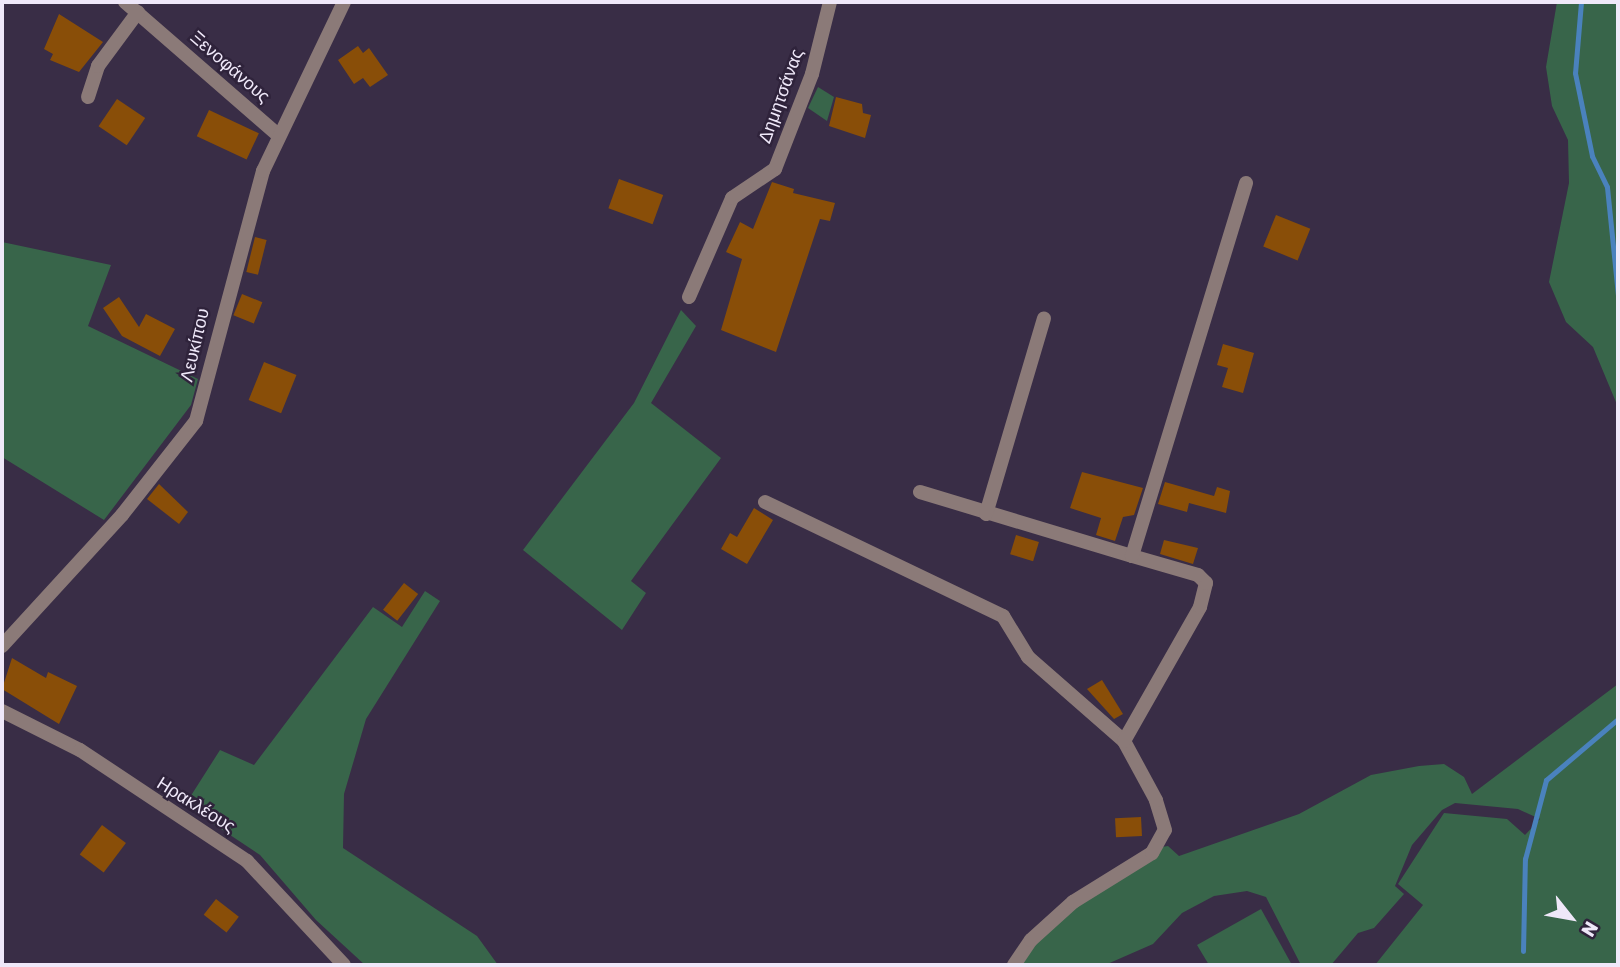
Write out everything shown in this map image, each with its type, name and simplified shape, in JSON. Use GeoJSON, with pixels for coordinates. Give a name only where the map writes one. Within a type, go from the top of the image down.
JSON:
{"type":"FeatureCollection","features":[{"type":"Feature","properties":{"kind":"street","name":"Ξενοφάνους"},"geometry":{"type":"LineString","coordinates":[[125,2],[277,134]]}},
{"type":"Feature","properties":{"kind":"street","name":"Λευκίπου"},"geometry":{"type":"LineString","coordinates":[[2,646],[114,524],[196,421],[228,292],[277,134],[344,2]]}},
{"type":"Feature","properties":{"kind":"street","name":"Δημητσάνας"},"geometry":{"type":"LineString","coordinates":[[689,297],[732,198],[775,169],[812,74],[830,2]]}},
{"type":"Feature","properties":{"kind":"street"},"geometry":{"type":"LineString","coordinates":[[88,97],[98,66],[138,12]]}},
{"type":"Feature","properties":{"kind":"street"},"geometry":{"type":"LineString","coordinates":[[1132,556],[1247,183]]}},
{"type":"Feature","properties":{"kind":"street"},"geometry":{"type":"LineString","coordinates":[[986,514],[1044,318]]}},
{"type":"Feature","properties":{"kind":"street"},"geometry":{"type":"LineString","coordinates":[[920,492],[986,514],[1198,575],[1206,591],[1124,741]]}},
{"type":"Feature","properties":{"kind":"street"},"geometry":{"type":"LineString","coordinates":[[765,502],[1003,616],[1028,657],[1124,741],[1162,813],[1165,830],[1159,845],[1064,909],[1014,965]]}},
{"type":"Feature","properties":{"kind":"street","name":"Ηρακλέους"},"geometry":{"type":"LineString","coordinates":[[2,711],[80,750],[247,861],[344,965]]}},
{"type":"Feature","properties":{"kind":"green space"},"geometry":{"type":"Polygon","coordinates":[[[1557,2],[1618,2],[1618,407],[1593,347],[1566,322],[1549,282],[1569,183],[1568,140],[1552,106],[1546,67],[1557,2]]]}},
{"type":"Feature","properties":{"kind":"green space"},"geometry":{"type":"Polygon","coordinates":[[[818,87],[834,97],[827,121],[808,108],[818,87]]]}},
{"type":"Feature","properties":{"kind":"green space"},"geometry":{"type":"Polygon","coordinates":[[[2,242],[111,265],[88,326],[198,379],[191,405],[104,520],[2,457],[2,242]]]}},
{"type":"Feature","properties":{"kind":"green space"},"geometry":{"type":"Polygon","coordinates":[[[681,310],[696,326],[651,403],[721,458],[631,581],[646,593],[622,630],[523,550],[634,403],[681,310]]]}},
{"type":"Feature","properties":{"kind":"green space"},"geometry":{"type":"Polygon","coordinates":[[[425,591],[440,601],[366,719],[344,794],[343,848],[477,936],[498,965],[365,965],[316,920],[260,855],[185,805],[220,750],[254,765],[373,607],[402,627],[425,591]]]}},
{"type":"Feature","properties":{"kind":"green space"},"geometry":{"type":"Polygon","coordinates":[[[1618,684],[1618,965],[1375,965],[1423,905],[1398,884],[1444,813],[1507,819],[1525,835],[1540,819],[1518,809],[1455,803],[1442,810],[1412,845],[1395,886],[1404,894],[1374,928],[1358,933],[1331,965],[1301,965],[1266,897],[1247,891],[1214,896],[1182,913],[1153,944],[1105,965],[1017,965],[1057,920],[1162,847],[1168,846],[1179,856],[1299,814],[1371,775],[1419,766],[1444,764],[1464,777],[1472,794],[1618,684]]]}},
{"type":"Feature","properties":{"kind":"green space"},"geometry":{"type":"Polygon","coordinates":[[[1261,909],[1292,965],[1209,965],[1197,945],[1261,909]]]}},
{"type":"Feature","properties":{"kind":"building"},"geometry":{"type":"Polygon","coordinates":[[[59,14],[103,42],[79,72],[50,60],[53,54],[44,49],[59,14]]]}},
{"type":"Feature","properties":{"kind":"building"},"geometry":{"type":"Polygon","coordinates":[[[358,46],[363,53],[369,48],[388,75],[370,87],[363,78],[354,84],[338,60],[358,46]]]}},
{"type":"Feature","properties":{"kind":"building"},"geometry":{"type":"Polygon","coordinates":[[[836,97],[862,104],[863,113],[871,115],[865,138],[829,126],[836,97]]]}},
{"type":"Feature","properties":{"kind":"building"},"geometry":{"type":"Polygon","coordinates":[[[117,99],[145,118],[127,145],[99,126],[117,99]]]}},
{"type":"Feature","properties":{"kind":"building"},"geometry":{"type":"Polygon","coordinates":[[[209,110],[259,133],[247,160],[197,136],[209,110]]]}},
{"type":"Feature","properties":{"kind":"building"},"geometry":{"type":"Polygon","coordinates":[[[619,179],[663,195],[653,224],[608,208],[619,179]]]}},
{"type":"Feature","properties":{"kind":"building"},"geometry":{"type":"Polygon","coordinates":[[[772,182],[794,189],[793,193],[835,203],[830,221],[820,219],[776,352],[721,330],[742,259],[726,252],[740,222],[753,229],[772,182]]]}},
{"type":"Feature","properties":{"kind":"building"},"geometry":{"type":"Polygon","coordinates":[[[1276,215],[1310,229],[1298,260],[1263,247],[1276,215]]]}},
{"type":"Feature","properties":{"kind":"building"},"geometry":{"type":"Polygon","coordinates":[[[255,237],[267,240],[258,275],[246,272],[255,237]]]}},
{"type":"Feature","properties":{"kind":"building"},"geometry":{"type":"Polygon","coordinates":[[[242,294],[262,302],[254,324],[233,315],[242,294]]]}},
{"type":"Feature","properties":{"kind":"building"},"geometry":{"type":"Polygon","coordinates":[[[119,297],[139,327],[146,314],[175,329],[160,356],[122,336],[103,308],[119,297]]]}},
{"type":"Feature","properties":{"kind":"building"},"geometry":{"type":"Polygon","coordinates":[[[1223,344],[1254,353],[1243,393],[1222,387],[1228,368],[1217,365],[1223,344]]]}},
{"type":"Feature","properties":{"kind":"building"},"geometry":{"type":"Polygon","coordinates":[[[264,362],[296,375],[281,413],[249,400],[264,362]]]}},
{"type":"Feature","properties":{"kind":"building"},"geometry":{"type":"Polygon","coordinates":[[[1082,472],[1143,488],[1134,515],[1123,517],[1115,541],[1096,535],[1101,518],[1070,508],[1082,472]]]}},
{"type":"Feature","properties":{"kind":"building"},"geometry":{"type":"Polygon","coordinates":[[[1165,482],[1214,496],[1217,487],[1230,491],[1226,513],[1189,503],[1187,512],[1158,504],[1165,482]]]}},
{"type":"Feature","properties":{"kind":"building"},"geometry":{"type":"Polygon","coordinates":[[[159,484],[188,512],[179,524],[147,499],[159,484]]]}},
{"type":"Feature","properties":{"kind":"building"},"geometry":{"type":"Polygon","coordinates":[[[754,508],[773,520],[747,564],[721,549],[730,533],[737,537],[754,508]]]}},
{"type":"Feature","properties":{"kind":"building"},"geometry":{"type":"Polygon","coordinates":[[[1016,535],[1039,542],[1033,561],[1010,554],[1016,535]]]}},
{"type":"Feature","properties":{"kind":"building"},"geometry":{"type":"Polygon","coordinates":[[[1164,540],[1198,548],[1193,564],[1160,554],[1164,540]]]}},
{"type":"Feature","properties":{"kind":"building"},"geometry":{"type":"Polygon","coordinates":[[[404,583],[418,594],[397,621],[383,610],[404,583]]]}},
{"type":"Feature","properties":{"kind":"building"},"geometry":{"type":"Polygon","coordinates":[[[12,658],[46,678],[48,672],[77,686],[59,724],[2,689],[12,658]]]}},
{"type":"Feature","properties":{"kind":"building"},"geometry":{"type":"Polygon","coordinates":[[[1102,680],[1123,714],[1114,719],[1087,689],[1102,680]]]}},
{"type":"Feature","properties":{"kind":"building"},"geometry":{"type":"Polygon","coordinates":[[[1141,817],[1142,836],[1116,837],[1115,818],[1141,817]]]}},
{"type":"Feature","properties":{"kind":"building"},"geometry":{"type":"Polygon","coordinates":[[[102,825],[126,843],[104,873],[80,855],[102,825]]]}},
{"type":"Feature","properties":{"kind":"building"},"geometry":{"type":"Polygon","coordinates":[[[216,899],[239,917],[227,933],[204,915],[216,899]]]}},
{"type":"Feature","properties":{"kind":"waterway"},"geometry":{"type":"LineString","coordinates":[[1581,2],[1575,73],[1592,156],[1607,187],[1618,295]]}},
{"type":"Feature","properties":{"kind":"waterway"},"geometry":{"type":"LineString","coordinates":[[1523,951],[1525,859],[1546,780],[1618,719]]}}]}
